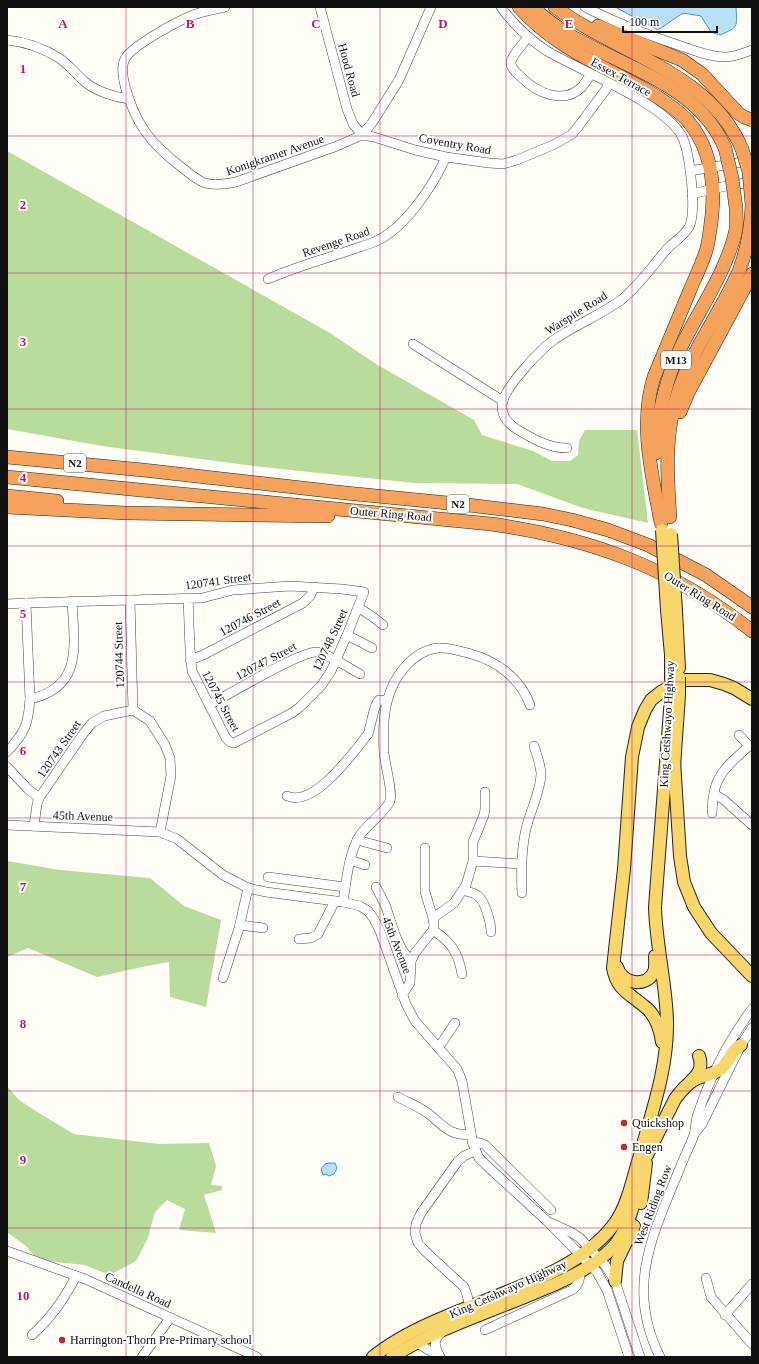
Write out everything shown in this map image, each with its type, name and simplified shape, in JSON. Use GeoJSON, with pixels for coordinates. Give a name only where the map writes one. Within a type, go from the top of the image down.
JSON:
{"type":"FeatureCollection","features":[{"type":"Feature","properties":{"kind":"highway"},"geometry":{"type":"LineString","coordinates":[[519,7],[552,38],[646,90],[678,112],[696,132],[710,167],[713,190],[712,220],[706,254],[654,376],[648,406],[648,438],[652,476],[666,526]]}},
{"type":"Feature","properties":{"kind":"highway","name":"King Cetshwayo Highway"},"geometry":{"type":"LineString","coordinates":[[533,7],[554,26],[680,94],[709,122],[721,139],[725,148],[732,178],[736,208],[736,227],[733,242],[718,276],[681,347],[668,380],[659,416],[656,453],[666,526]]}},
{"type":"Feature","properties":{"kind":"highway"},"geometry":{"type":"LineString","coordinates":[[558,9],[682,60],[702,74],[738,113],[752,120]]}},
{"type":"Feature","properties":{"kind":"highway","name":"King Cetshwayo Highway"},"geometry":{"type":"LineString","coordinates":[[558,9],[585,27],[649,60],[699,92],[712,104],[735,134],[742,149],[749,172],[752,205],[749,236],[739,270],[690,363],[678,391],[674,408],[668,443],[666,526]]}},
{"type":"Feature","properties":{"kind":"highway"},"geometry":{"type":"LineString","coordinates":[[666,526],[673,442],[678,417],[688,393],[752,274]]}},
{"type":"Feature","properties":{"kind":"highway"},"geometry":{"type":"LineString","coordinates":[[7,448],[143,470]]}},
{"type":"Feature","properties":{"kind":"highway","name":"Outer Ring Road"},"geometry":{"type":"LineString","coordinates":[[7,457],[143,470],[513,510],[572,520],[608,530],[648,545],[706,575],[752,607]]}},
{"type":"Feature","properties":{"kind":"highway","name":"Outer Ring Road"},"geometry":{"type":"LineString","coordinates":[[7,477],[430,518],[520,528],[559,536],[596,546],[638,562],[683,584],[705,597],[752,631]]}},
{"type":"Feature","properties":{"kind":"highway"},"geometry":{"type":"LineString","coordinates":[[7,496],[195,513]]}},
{"type":"Feature","properties":{"kind":"highway"},"geometry":{"type":"LineString","coordinates":[[7,507],[126,513],[430,518]]}},
{"type":"Feature","properties":{"kind":"main road","name":"King Cetshwayo Highway"},"geometry":{"type":"LineString","coordinates":[[392,1357],[433,1334],[543,1289],[590,1265],[614,1246],[624,1230],[630,1216],[668,1082],[674,1052],[674,997],[663,918],[674,761],[675,696],[666,526]]}},
{"type":"Feature","properties":{"kind":"main road"},"geometry":{"type":"LineString","coordinates":[[662,1077],[661,1040],[658,1026],[649,1010],[628,995],[616,979],[613,968],[624,869],[632,757],[638,727],[651,700],[676,683],[686,680],[710,680],[724,684],[752,699]]}},
{"type":"Feature","properties":{"kind":"main road","name":"King Cetshwayo Highway"},"geometry":{"type":"LineString","coordinates":[[373,1357],[398,1339],[415,1330],[547,1275],[574,1260],[612,1227],[624,1207],[659,1090],[666,1040],[667,1020],[665,993],[655,917],[656,886],[675,696]]}},
{"type":"Feature","properties":{"kind":"main road"},"geometry":{"type":"LineString","coordinates":[[674,761],[680,856],[684,882],[690,898],[705,925],[718,942],[749,972]]}},
{"type":"Feature","properties":{"kind":"main road"},"geometry":{"type":"LineString","coordinates":[[615,952],[617,967],[622,976],[628,980],[640,982],[653,974],[655,967],[653,927],[655,917]]}},
{"type":"Feature","properties":{"kind":"main road"},"geometry":{"type":"LineString","coordinates":[[689,1083],[697,1078],[716,1072],[724,1066],[733,1051],[741,1045]]}},
{"type":"Feature","properties":{"kind":"main road"},"geometry":{"type":"LineString","coordinates":[[615,1281],[617,1261],[635,1224],[640,1204],[646,1159],[675,1100],[699,1072],[701,1063],[699,1056]]}},
{"type":"Feature","properties":{"kind":"street","name":"Konigkramer Avenue"},"geometry":{"type":"LineString","coordinates":[[225,7],[187,18],[138,45],[129,52],[124,59],[123,67],[124,80],[129,99],[143,129],[155,145],[188,173],[199,180],[211,184],[223,185],[236,182],[337,146],[362,135],[372,123],[399,80],[431,7]]}},
{"type":"Feature","properties":{"kind":"street","name":"Hood Road"},"geometry":{"type":"LineString","coordinates":[[320,7],[347,109],[353,124],[362,135]]}},
{"type":"Feature","properties":{"kind":"street","name":"Essex Terrace"},"geometry":{"type":"LineString","coordinates":[[501,7],[519,29],[546,50],[637,98],[659,113],[676,128],[684,140],[690,171],[692,194]]}},
{"type":"Feature","properties":{"kind":"street"},"geometry":{"type":"LineString","coordinates":[[585,7],[631,29],[703,54],[724,57],[752,50]]}},
{"type":"Feature","properties":{"kind":"street"},"geometry":{"type":"LineString","coordinates":[[528,37],[511,60],[511,66],[525,81],[535,88],[549,96],[567,95],[582,87],[591,74]]}},
{"type":"Feature","properties":{"kind":"street"},"geometry":{"type":"LineString","coordinates":[[7,40],[29,44],[46,51],[60,59],[84,81],[95,88],[129,99]]}},
{"type":"Feature","properties":{"kind":"street","name":"Coventry Road"},"geometry":{"type":"LineString","coordinates":[[362,135],[374,136],[415,150],[446,157],[503,164],[517,160],[563,140],[578,127],[610,84]]}},
{"type":"Feature","properties":{"kind":"street","name":"Revenge Road"},"geometry":{"type":"LineString","coordinates":[[268,279],[287,271],[374,242],[391,232],[406,218],[421,199],[446,157]]}},
{"type":"Feature","properties":{"kind":"street"},"geometry":{"type":"LineString","coordinates":[[690,171],[751,161]]}},
{"type":"Feature","properties":{"kind":"street"},"geometry":{"type":"LineString","coordinates":[[692,194],[752,182]]}},
{"type":"Feature","properties":{"kind":"street","name":"Warspite Road"},"geometry":{"type":"LineString","coordinates":[[503,401],[516,380],[546,346],[627,295],[670,246],[683,235],[691,222],[692,194]]}},
{"type":"Feature","properties":{"kind":"street"},"geometry":{"type":"LineString","coordinates":[[413,344],[503,401],[503,413],[505,419],[520,431],[552,447],[567,448]]}},
{"type":"Feature","properties":{"kind":"street","name":"120741 Street"},"geometry":{"type":"LineString","coordinates":[[7,604],[26,602],[202,598],[226,591],[240,589],[290,586],[364,592]]}},
{"type":"Feature","properties":{"kind":"street","name":"120746 Street"},"geometry":{"type":"LineString","coordinates":[[190,660],[202,656],[303,603],[310,596],[314,587]]}},
{"type":"Feature","properties":{"kind":"street","name":"120748 Street"},"geometry":{"type":"LineString","coordinates":[[230,742],[238,741],[297,710],[326,679],[348,635],[364,592]]}},
{"type":"Feature","properties":{"kind":"street","name":"120745 Street"},"geometry":{"type":"LineString","coordinates":[[188,598],[190,660],[194,676],[226,738],[230,742]]}},
{"type":"Feature","properties":{"kind":"street","name":"120744 Street"},"geometry":{"type":"LineString","coordinates":[[130,600],[133,710]]}},
{"type":"Feature","properties":{"kind":"street"},"geometry":{"type":"LineString","coordinates":[[30,699],[50,693],[59,686],[67,675],[74,650],[72,601]]}},
{"type":"Feature","properties":{"kind":"street"},"geometry":{"type":"LineString","coordinates":[[7,752],[24,733],[30,699],[26,602]]}},
{"type":"Feature","properties":{"kind":"street"},"geometry":{"type":"LineString","coordinates":[[359,608],[383,625]]}},
{"type":"Feature","properties":{"kind":"street"},"geometry":{"type":"LineString","coordinates":[[348,635],[372,648]]}},
{"type":"Feature","properties":{"kind":"street"},"geometry":{"type":"LineString","coordinates":[[298,939],[311,938],[318,934],[346,887],[350,860],[357,840],[365,828],[390,801],[390,789],[386,772],[384,750],[387,701],[400,674],[412,660],[424,652],[446,648],[479,656],[508,672],[524,689],[530,705]]}},
{"type":"Feature","properties":{"kind":"street","name":"120747 Street"},"geometry":{"type":"LineString","coordinates":[[209,705],[308,653],[318,652],[327,655],[360,674]]}},
{"type":"Feature","properties":{"kind":"street"},"geometry":{"type":"LineString","coordinates":[[287,796],[292,798],[304,797],[315,791],[327,781],[368,734],[376,702],[379,700],[387,701]]}},
{"type":"Feature","properties":{"kind":"street"},"geometry":{"type":"LineString","coordinates":[[133,710],[153,725],[165,745],[170,758],[171,776],[160,832]]}},
{"type":"Feature","properties":{"kind":"street","name":"120743 Street"},"geometry":{"type":"LineString","coordinates":[[39,798],[92,723],[104,716],[133,710]]}},
{"type":"Feature","properties":{"kind":"street"},"geometry":{"type":"LineString","coordinates":[[712,813],[716,785],[723,770],[750,747],[739,735]]}},
{"type":"Feature","properties":{"kind":"street"},"geometry":{"type":"LineString","coordinates":[[522,893],[521,864],[526,829],[540,780],[540,765],[534,746]]}},
{"type":"Feature","properties":{"kind":"street"},"geometry":{"type":"LineString","coordinates":[[7,767],[39,798],[34,826]]}},
{"type":"Feature","properties":{"kind":"street"},"geometry":{"type":"LineString","coordinates":[[434,918],[454,903],[463,890],[469,876],[473,861],[473,842],[482,823],[485,809],[485,792]]}},
{"type":"Feature","properties":{"kind":"street"},"geometry":{"type":"LineString","coordinates":[[714,794],[751,821]]}},
{"type":"Feature","properties":{"kind":"street","name":"45th Avenue"},"geometry":{"type":"LineString","coordinates":[[7,825],[160,832],[177,839],[223,875],[248,888],[266,892],[339,901],[360,906],[368,911],[374,919],[402,995],[415,1021],[457,1069],[462,1081],[475,1151],[485,1164],[548,1222],[585,1251],[590,1265]]}},
{"type":"Feature","properties":{"kind":"street"},"geometry":{"type":"LineString","coordinates":[[357,840],[387,848]]}},
{"type":"Feature","properties":{"kind":"street"},"geometry":{"type":"LineString","coordinates":[[402,995],[410,983],[411,961],[415,953],[433,930],[434,918],[425,892],[425,848]]}},
{"type":"Feature","properties":{"kind":"street"},"geometry":{"type":"LineString","coordinates":[[350,860],[365,865]]}},
{"type":"Feature","properties":{"kind":"street"},"geometry":{"type":"LineString","coordinates":[[473,861],[521,864]]}},
{"type":"Feature","properties":{"kind":"street"},"geometry":{"type":"LineString","coordinates":[[268,877],[346,887]]}},
{"type":"Feature","properties":{"kind":"street"},"geometry":{"type":"LineString","coordinates":[[376,887],[385,905],[401,947],[411,961]]}},
{"type":"Feature","properties":{"kind":"street"},"geometry":{"type":"LineString","coordinates":[[223,978],[240,925],[248,888]]}},
{"type":"Feature","properties":{"kind":"street"},"geometry":{"type":"LineString","coordinates":[[463,890],[472,892],[482,899],[491,922],[491,932]]}},
{"type":"Feature","properties":{"kind":"street"},"geometry":{"type":"LineString","coordinates":[[240,925],[262,928]]}},
{"type":"Feature","properties":{"kind":"street"},"geometry":{"type":"LineString","coordinates":[[433,930],[443,936],[456,952],[462,974]]}},
{"type":"Feature","properties":{"kind":"street","name":"West Riding Row"},"geometry":{"type":"LineString","coordinates":[[660,1357],[645,1316],[643,1288],[646,1261],[652,1236],[694,1134],[697,1115],[732,1040],[752,1009]]}},
{"type":"Feature","properties":{"kind":"street"},"geometry":{"type":"LineString","coordinates":[[439,1047],[455,1023]]}},
{"type":"Feature","properties":{"kind":"street","name":"West Riding Row"},"geometry":{"type":"LineString","coordinates":[[694,1134],[702,1124],[711,1108],[741,1045],[752,1028]]}},
{"type":"Feature","properties":{"kind":"street"},"geometry":{"type":"LineString","coordinates":[[398,1097],[425,1112],[451,1132],[472,1138],[485,1145],[551,1210]]}},
{"type":"Feature","properties":{"kind":"street"},"geometry":{"type":"LineString","coordinates":[[470,1307],[464,1287],[422,1248],[416,1237],[415,1229],[421,1213],[458,1162],[464,1156],[475,1151]]}},
{"type":"Feature","properties":{"kind":"street","name":"Candella Road"},"geometry":{"type":"LineString","coordinates":[[7,1251],[76,1276],[225,1341],[257,1357]]}},
{"type":"Feature","properties":{"kind":"street"},"geometry":{"type":"LineString","coordinates":[[590,1265],[605,1265],[615,1281],[640,1357]]}},
{"type":"Feature","properties":{"kind":"street"},"geometry":{"type":"LineString","coordinates":[[486,1330],[572,1290],[590,1265]]}},
{"type":"Feature","properties":{"kind":"street"},"geometry":{"type":"LineString","coordinates":[[590,1265],[601,1278],[607,1290],[629,1357]]}},
{"type":"Feature","properties":{"kind":"street"},"geometry":{"type":"LineString","coordinates":[[32,1335],[39,1329],[64,1298],[76,1276]]}},
{"type":"Feature","properties":{"kind":"street"},"geometry":{"type":"LineString","coordinates":[[706,1278],[711,1297],[725,1315],[752,1344]]}},
{"type":"Feature","properties":{"kind":"street"},"geometry":{"type":"LineString","coordinates":[[725,1315],[752,1284]]}},
{"type":"Feature","properties":{"kind":"street"},"geometry":{"type":"LineString","coordinates":[[142,1357],[170,1318]]}},
{"type":"Feature","properties":{"kind":"street"},"geometry":{"type":"LineString","coordinates":[[440,1357],[436,1349],[435,1341],[436,1337],[444,1330]]}},
{"type":"Feature","properties":{"kind":"street"},"geometry":{"type":"LineString","coordinates":[[417,1343],[440,1357]]}},
{"type":"Feature","properties":{"kind":"green space"},"geometry":{"type":"Polygon","coordinates":[[[7,151],[330,333],[376,364],[474,420],[482,435],[533,451],[552,461],[570,461],[578,455],[579,441],[585,430],[637,430],[648,523],[583,508],[517,484],[415,483],[262,467],[102,446],[7,429],[7,151]]]}},
{"type":"Feature","properties":{"kind":"green space"},"geometry":{"type":"Polygon","coordinates":[[[7,861],[60,870],[150,878],[184,906],[221,920],[206,1007],[170,997],[169,962],[97,977],[28,948],[7,957],[7,861]]]}},
{"type":"Feature","properties":{"kind":"green space"},"geometry":{"type":"Polygon","coordinates":[[[7,1086],[18,1099],[74,1134],[159,1144],[209,1143],[216,1166],[211,1185],[222,1186],[222,1190],[204,1195],[216,1233],[179,1230],[185,1209],[167,1200],[155,1212],[148,1238],[136,1261],[110,1275],[84,1265],[38,1260],[26,1246],[7,1232],[7,1086]]]}},
{"type":"Feature","properties":{"kind":"water"},"geometry":{"type":"Polygon","coordinates":[[[615,7],[736,7],[737,19],[736,26],[734,28],[720,35],[711,32],[701,16],[683,13],[658,30],[615,7]]]}},
{"type":"Feature","properties":{"kind":"water"},"geometry":{"type":"Polygon","coordinates":[[[335,1163],[337,1168],[334,1174],[329,1176],[326,1174],[323,1175],[321,1169],[325,1164],[335,1163]]]}},
{"type":"Feature","properties":{"kind":"place","name":"Quickshop"},"geometry":{"type":"Point","coordinates":[624,1123]}},
{"type":"Feature","properties":{"kind":"place","name":"Engen"},"geometry":{"type":"Point","coordinates":[624,1147]}},
{"type":"Feature","properties":{"kind":"place","name":"Harrington-Thorn Pre-Primary school"},"geometry":{"type":"Point","coordinates":[62,1340]}}]}
